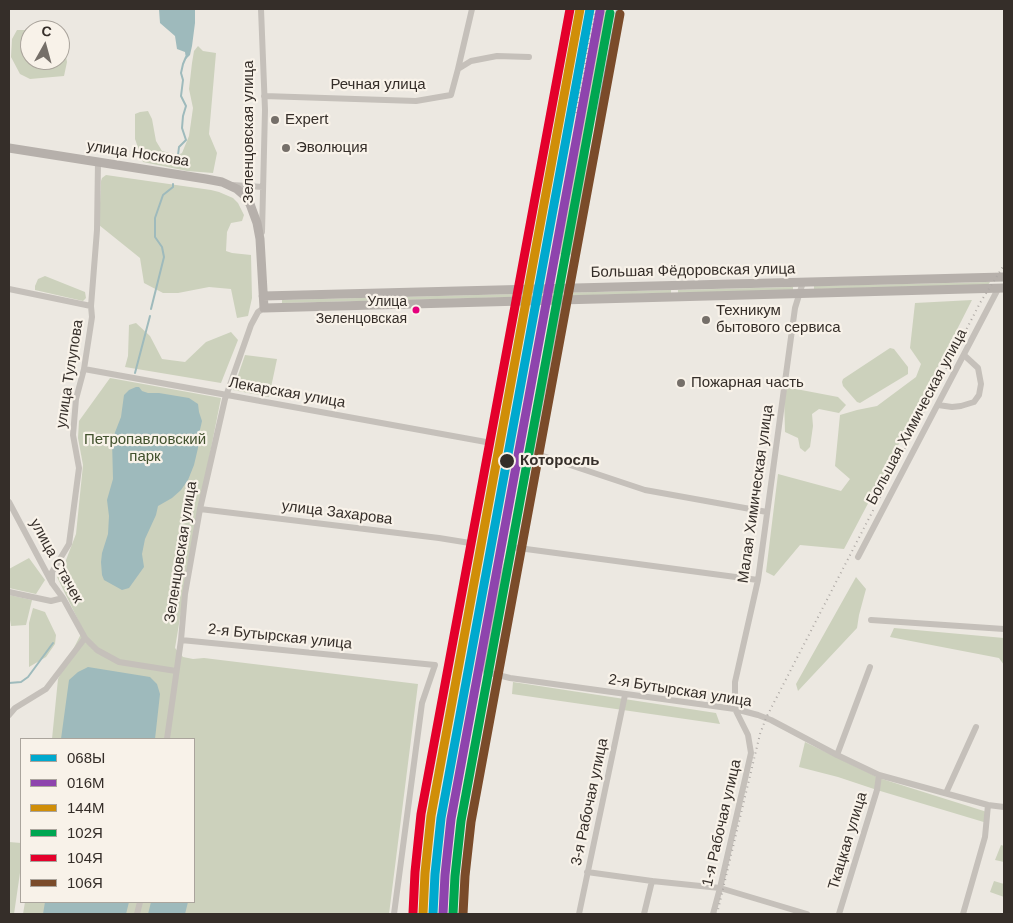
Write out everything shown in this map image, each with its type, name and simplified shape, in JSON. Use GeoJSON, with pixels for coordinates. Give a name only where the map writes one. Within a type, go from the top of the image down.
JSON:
{"type":"FeatureCollection","features":[{"type":"Feature","properties":{"kind":"main road","name":"улица Носкова"},"geometry":{"type":"LineString","coordinates":[[9,148],[228,184]]}},
{"type":"Feature","properties":{"kind":"main road","name":"Зеленцовская улица"},"geometry":{"type":"LineString","coordinates":[[228,184],[237,188],[244,195],[252,209],[259,231],[264,308]]}},
{"type":"Feature","properties":{"kind":"main road","name":"Большая Фёдоровская улица"},"geometry":{"type":"LineString","coordinates":[[263,296],[1004,277]]}},
{"type":"Feature","properties":{"kind":"main road","name":"Большая Фёдоровская улица"},"geometry":{"type":"LineString","coordinates":[[264,308],[1001,288]]}},
{"type":"Feature","properties":{"kind":"street","name":"Зеленцовская улица"},"geometry":{"type":"LineString","coordinates":[[261,9],[265,124],[261,256]]}},
{"type":"Feature","properties":{"kind":"street"},"geometry":{"type":"LineString","coordinates":[[458,69],[472,9]]}},
{"type":"Feature","properties":{"kind":"street"},"geometry":{"type":"LineString","coordinates":[[458,69],[470,60],[497,56],[528,57]]}},
{"type":"Feature","properties":{"kind":"street","name":"Речная улица"},"geometry":{"type":"LineString","coordinates":[[264,96],[416,100],[451,95],[458,69]]}},
{"type":"Feature","properties":{"kind":"street","name":"улица Тулупова"},"geometry":{"type":"LineString","coordinates":[[52,583],[52,572],[69,544],[79,468],[73,435],[76,399],[84,368],[92,317],[91,306],[97,230],[98,162]]}},
{"type":"Feature","properties":{"kind":"street","name":"улица Носкова"},"geometry":{"type":"LineString","coordinates":[[228,184],[263,187]]}},
{"type":"Feature","properties":{"kind":"street"},"geometry":{"type":"LineString","coordinates":[[252,209],[262,208]]}},
{"type":"Feature","properties":{"kind":"street","name":"Малая Химическая улица"},"geometry":{"type":"LineString","coordinates":[[736,709],[736,682],[758,580],[795,308],[803,282]]}},
{"type":"Feature","properties":{"kind":"street","name":"Большая Химическая улица"},"geometry":{"type":"LineString","coordinates":[[858,557],[1001,288]]}},
{"type":"Feature","properties":{"kind":"street"},"geometry":{"type":"LineString","coordinates":[[9,289],[91,306]]}},
{"type":"Feature","properties":{"kind":"street"},"geometry":{"type":"LineString","coordinates":[[560,300],[511,547],[758,580]]}},
{"type":"Feature","properties":{"kind":"street","name":"Зеленцовская улица"},"geometry":{"type":"LineString","coordinates":[[167,738],[186,594],[200,510],[227,395],[251,325],[258,312],[264,308]]}},
{"type":"Feature","properties":{"kind":"street"},"geometry":{"type":"LineString","coordinates":[[938,405],[961,406],[974,402],[979,395],[981,384],[978,368],[964,355]]}},
{"type":"Feature","properties":{"kind":"street","name":"Лекарская улица"},"geometry":{"type":"LineString","coordinates":[[84,368],[486,442]]}},
{"type":"Feature","properties":{"kind":"street"},"geometry":{"type":"LineString","coordinates":[[531,452],[645,490],[767,512]]}},
{"type":"Feature","properties":{"kind":"street","name":"улица Стачек"},"geometry":{"type":"LineString","coordinates":[[9,502],[52,583],[63,598],[83,635]]}},
{"type":"Feature","properties":{"kind":"street","name":"улица Захарова"},"geometry":{"type":"LineString","coordinates":[[200,510],[440,538],[470,544]]}},
{"type":"Feature","properties":{"kind":"street","name":"2-я Бутырская улица"},"geometry":{"type":"LineString","coordinates":[[511,547],[492,625],[486,656],[486,672],[510,678],[736,709],[766,718],[879,775],[988,805],[1004,807]]}},
{"type":"Feature","properties":{"kind":"street"},"geometry":{"type":"LineString","coordinates":[[9,592],[51,601],[63,598]]}},
{"type":"Feature","properties":{"kind":"street"},"geometry":{"type":"LineString","coordinates":[[871,620],[1004,629]]}},
{"type":"Feature","properties":{"kind":"street"},"geometry":{"type":"LineString","coordinates":[[9,715],[15,708],[46,689],[83,635],[98,650],[119,662],[176,671]]}},
{"type":"Feature","properties":{"kind":"street","name":"2-я Бутырская улица"},"geometry":{"type":"LineString","coordinates":[[181,640],[435,665],[422,703],[394,914]]}},
{"type":"Feature","properties":{"kind":"street"},"geometry":{"type":"LineString","coordinates":[[837,755],[870,667]]}},
{"type":"Feature","properties":{"kind":"street","name":"3-я Рабочая улица"},"geometry":{"type":"LineString","coordinates":[[579,914],[625,695]]}},
{"type":"Feature","properties":{"kind":"street","name":"1-я Рабочая улица"},"geometry":{"type":"LineString","coordinates":[[713,914],[751,753],[748,735],[736,709]]}},
{"type":"Feature","properties":{"kind":"street"},"geometry":{"type":"LineString","coordinates":[[946,793],[976,727]]}},
{"type":"Feature","properties":{"kind":"street","name":"Ткацкая улица"},"geometry":{"type":"LineString","coordinates":[[839,914],[877,790],[879,775]]}},
{"type":"Feature","properties":{"kind":"street"},"geometry":{"type":"LineString","coordinates":[[963,914],[985,838],[988,805]]}},
{"type":"Feature","properties":{"kind":"street"},"geometry":{"type":"LineString","coordinates":[[588,872],[720,888],[806,914]]}},
{"type":"Feature","properties":{"kind":"street"},"geometry":{"type":"LineString","coordinates":[[644,914],[652,881]]}},
{"type":"Feature","properties":{"kind":"green space"},"geometry":{"type":"Polygon","coordinates":[[[599,9],[611,9],[590,122],[588,172],[583,219],[576,255],[553,254],[555,250],[599,9]]]}},
{"type":"Feature","properties":{"kind":"green space"},"geometry":{"type":"Polygon","coordinates":[[[17,30],[20,30],[20,70],[65,70],[64,76],[30,79],[20,74],[11,57],[12,39],[17,30]]]}},
{"type":"Feature","properties":{"kind":"green space"},"geometry":{"type":"Polygon","coordinates":[[[198,46],[203,51],[216,53],[209,134],[217,153],[213,173],[187,171],[143,162],[135,139],[135,114],[140,112],[148,111],[152,119],[156,141],[162,151],[178,155],[182,153],[189,136],[193,108],[189,89],[194,51],[198,46]]]}},
{"type":"Feature","properties":{"kind":"green space"},"geometry":{"type":"Polygon","coordinates":[[[106,175],[211,190],[233,198],[244,215],[242,221],[231,223],[227,232],[226,251],[251,255],[252,298],[248,316],[237,318],[231,289],[209,287],[178,293],[163,293],[144,283],[140,258],[99,225],[101,181],[106,175]]]}},
{"type":"Feature","properties":{"kind":"green space"},"geometry":{"type":"Polygon","coordinates":[[[45,276],[85,292],[86,298],[83,301],[35,290],[38,279],[45,276]]]}},
{"type":"Feature","properties":{"kind":"green space"},"geometry":{"type":"Polygon","coordinates":[[[990,282],[988,285],[814,289],[814,286],[990,282]]]}},
{"type":"Feature","properties":{"kind":"green space"},"geometry":{"type":"Polygon","coordinates":[[[793,287],[793,290],[678,293],[678,290],[793,287]]]}},
{"type":"Feature","properties":{"kind":"green space"},"geometry":{"type":"Polygon","coordinates":[[[671,290],[671,293],[282,303],[282,300],[671,290]]]}},
{"type":"Feature","properties":{"kind":"green space"},"geometry":{"type":"Polygon","coordinates":[[[972,300],[844,549],[800,545],[774,576],[766,572],[778,474],[841,491],[850,479],[835,466],[840,415],[877,406],[916,377],[921,364],[910,348],[915,303],[972,300]]]}},
{"type":"Feature","properties":{"kind":"green space"},"geometry":{"type":"Polygon","coordinates":[[[136,323],[150,336],[162,359],[185,362],[206,342],[231,332],[238,340],[221,383],[125,367],[128,356],[129,325],[136,323]]]}},
{"type":"Feature","properties":{"kind":"green space"},"geometry":{"type":"Polygon","coordinates":[[[890,348],[894,349],[908,367],[908,374],[860,403],[857,402],[843,386],[843,379],[890,348]]]}},
{"type":"Feature","properties":{"kind":"green space"},"geometry":{"type":"Polygon","coordinates":[[[245,355],[277,359],[269,397],[233,390],[245,355]]]}},
{"type":"Feature","properties":{"kind":"green space","name":"Петропавловский парк"},"geometry":{"type":"Polygon","coordinates":[[[110,378],[221,398],[194,534],[175,648],[183,657],[418,684],[389,914],[23,914],[25,903],[195,903],[195,738],[52,738],[58,679],[83,630],[57,577],[76,534],[83,465],[78,438],[79,421],[110,378]]]}},
{"type":"Feature","properties":{"kind":"green space"},"geometry":{"type":"Polygon","coordinates":[[[788,388],[838,397],[846,405],[839,413],[819,409],[812,414],[813,426],[810,447],[805,452],[800,448],[798,438],[785,432],[784,394],[788,388]]]}},
{"type":"Feature","properties":{"kind":"green space"},"geometry":{"type":"Polygon","coordinates":[[[29,558],[45,580],[36,594],[9,588],[9,569],[29,558]]]}},
{"type":"Feature","properties":{"kind":"green space"},"geometry":{"type":"Polygon","coordinates":[[[856,577],[866,589],[857,628],[798,691],[796,684],[856,577]]]}},
{"type":"Feature","properties":{"kind":"green space"},"geometry":{"type":"Polygon","coordinates":[[[9,595],[32,600],[26,625],[11,626],[9,595]]]}},
{"type":"Feature","properties":{"kind":"green space"},"geometry":{"type":"Polygon","coordinates":[[[33,608],[45,612],[56,635],[55,644],[46,657],[29,667],[29,623],[33,608]]]}},
{"type":"Feature","properties":{"kind":"green space"},"geometry":{"type":"Polygon","coordinates":[[[894,628],[1004,638],[1004,665],[999,658],[890,637],[894,628]]]}},
{"type":"Feature","properties":{"kind":"green space"},"geometry":{"type":"Polygon","coordinates":[[[513,682],[716,713],[720,724],[512,694],[513,682]]]}},
{"type":"Feature","properties":{"kind":"green space"},"geometry":{"type":"Polygon","coordinates":[[[805,742],[879,778],[987,812],[987,823],[838,777],[799,767],[805,742]]]}},
{"type":"Feature","properties":{"kind":"green space"},"geometry":{"type":"Polygon","coordinates":[[[9,842],[20,843],[20,873],[14,914],[9,914],[9,842]]]}},
{"type":"Feature","properties":{"kind":"green space"},"geometry":{"type":"Polygon","coordinates":[[[1001,845],[1004,846],[1004,862],[995,860],[1001,845]]]}},
{"type":"Feature","properties":{"kind":"green space"},"geometry":{"type":"Polygon","coordinates":[[[994,881],[1004,884],[1004,897],[990,892],[994,881]]]}},
{"type":"Feature","properties":{"kind":"water"},"geometry":{"type":"Polygon","coordinates":[[[159,9],[195,9],[192,46],[190,55],[186,59],[185,52],[177,49],[175,36],[160,23],[159,9]]]}},
{"type":"Feature","properties":{"kind":"water"},"geometry":{"type":"Polygon","coordinates":[[[136,387],[148,393],[189,398],[198,404],[202,421],[194,465],[188,480],[172,498],[158,506],[145,539],[142,554],[144,567],[129,588],[122,590],[104,580],[101,562],[108,534],[109,516],[107,500],[113,479],[112,440],[121,417],[124,395],[136,387]]]}},
{"type":"Feature","properties":{"kind":"water"},"geometry":{"type":"Polygon","coordinates":[[[88,667],[150,677],[157,684],[160,694],[155,738],[61,738],[69,680],[78,672],[88,667]]]}},
{"type":"Feature","properties":{"kind":"water"},"geometry":{"type":"Polygon","coordinates":[[[45,903],[129,903],[126,914],[43,914],[45,903]]]}},
{"type":"Feature","properties":{"kind":"water"},"geometry":{"type":"Polygon","coordinates":[[[151,903],[188,903],[185,914],[148,914],[151,903]]]}},
{"type":"Feature","properties":{"kind":"waterway"},"geometry":{"type":"LineString","coordinates":[[573,261],[582,235],[595,161],[598,109],[617,9]]}},
{"type":"Feature","properties":{"kind":"waterway"},"geometry":{"type":"LineString","coordinates":[[177,163],[179,147],[186,140],[182,128],[186,106],[181,96],[183,80],[181,73],[186,57]]}},
{"type":"Feature","properties":{"kind":"waterway"},"geometry":{"type":"LineString","coordinates":[[151,309],[164,257],[162,247],[155,237],[155,218],[163,195],[173,187],[173,184]]}},
{"type":"Feature","properties":{"kind":"waterway"},"geometry":{"type":"LineString","coordinates":[[135,373],[150,316]]}},
{"type":"Feature","properties":{"kind":"waterway"},"geometry":{"type":"LineString","coordinates":[[9,683],[21,682],[28,677],[53,643]]}},
{"type":"Feature","properties":{"kind":"railway"},"geometry":{"type":"LineString","coordinates":[[576,113],[595,9]]}},
{"type":"Feature","properties":{"kind":"railway"},"geometry":{"type":"LineString","coordinates":[[717,914],[760,734],[766,718],[980,303],[1004,265]]}},
{"type":"Feature","properties":{"kind":"transit line","name":"104Я"},"geometry":{"type":"LineString","coordinates":[[413,913],[421,814],[570,9]]}},
{"type":"Feature","properties":{"kind":"transit line","name":"144М"},"geometry":{"type":"LineString","coordinates":[[423,914],[431,816],[580,9]]}},
{"type":"Feature","properties":{"kind":"transit line","name":"068Ы"},"geometry":{"type":"LineString","coordinates":[[433,914],[441,818],[590,9]]}},
{"type":"Feature","properties":{"kind":"transit line","name":"016М"},"geometry":{"type":"LineString","coordinates":[[443,914],[451,819],[600,11]]}},
{"type":"Feature","properties":{"kind":"transit line","name":"102Я"},"geometry":{"type":"LineString","coordinates":[[453,914],[461,821],[610,13]]}},
{"type":"Feature","properties":{"kind":"transit line","name":"106Я"},"geometry":{"type":"LineString","coordinates":[[463,914],[471,822],[620,14]]}},
{"type":"Feature","properties":{"kind":"place","name":"Expert"},"geometry":{"type":"Point","coordinates":[275,120]}},
{"type":"Feature","properties":{"kind":"place","name":"Эволюция"},"geometry":{"type":"Point","coordinates":[286,148]}},
{"type":"Feature","properties":{"kind":"place","name":"Улица Зеленцовская"},"geometry":{"type":"Point","coordinates":[416,310]}},
{"type":"Feature","properties":{"kind":"place","name":"Техникум бытового сервиса"},"geometry":{"type":"Point","coordinates":[706,320]}},
{"type":"Feature","properties":{"kind":"place","name":"Пожарная часть"},"geometry":{"type":"Point","coordinates":[681,383]}},
{"type":"Feature","properties":{"kind":"place","name":"Которосль"},"geometry":{"type":"Point","coordinates":[507,461]}}]}
